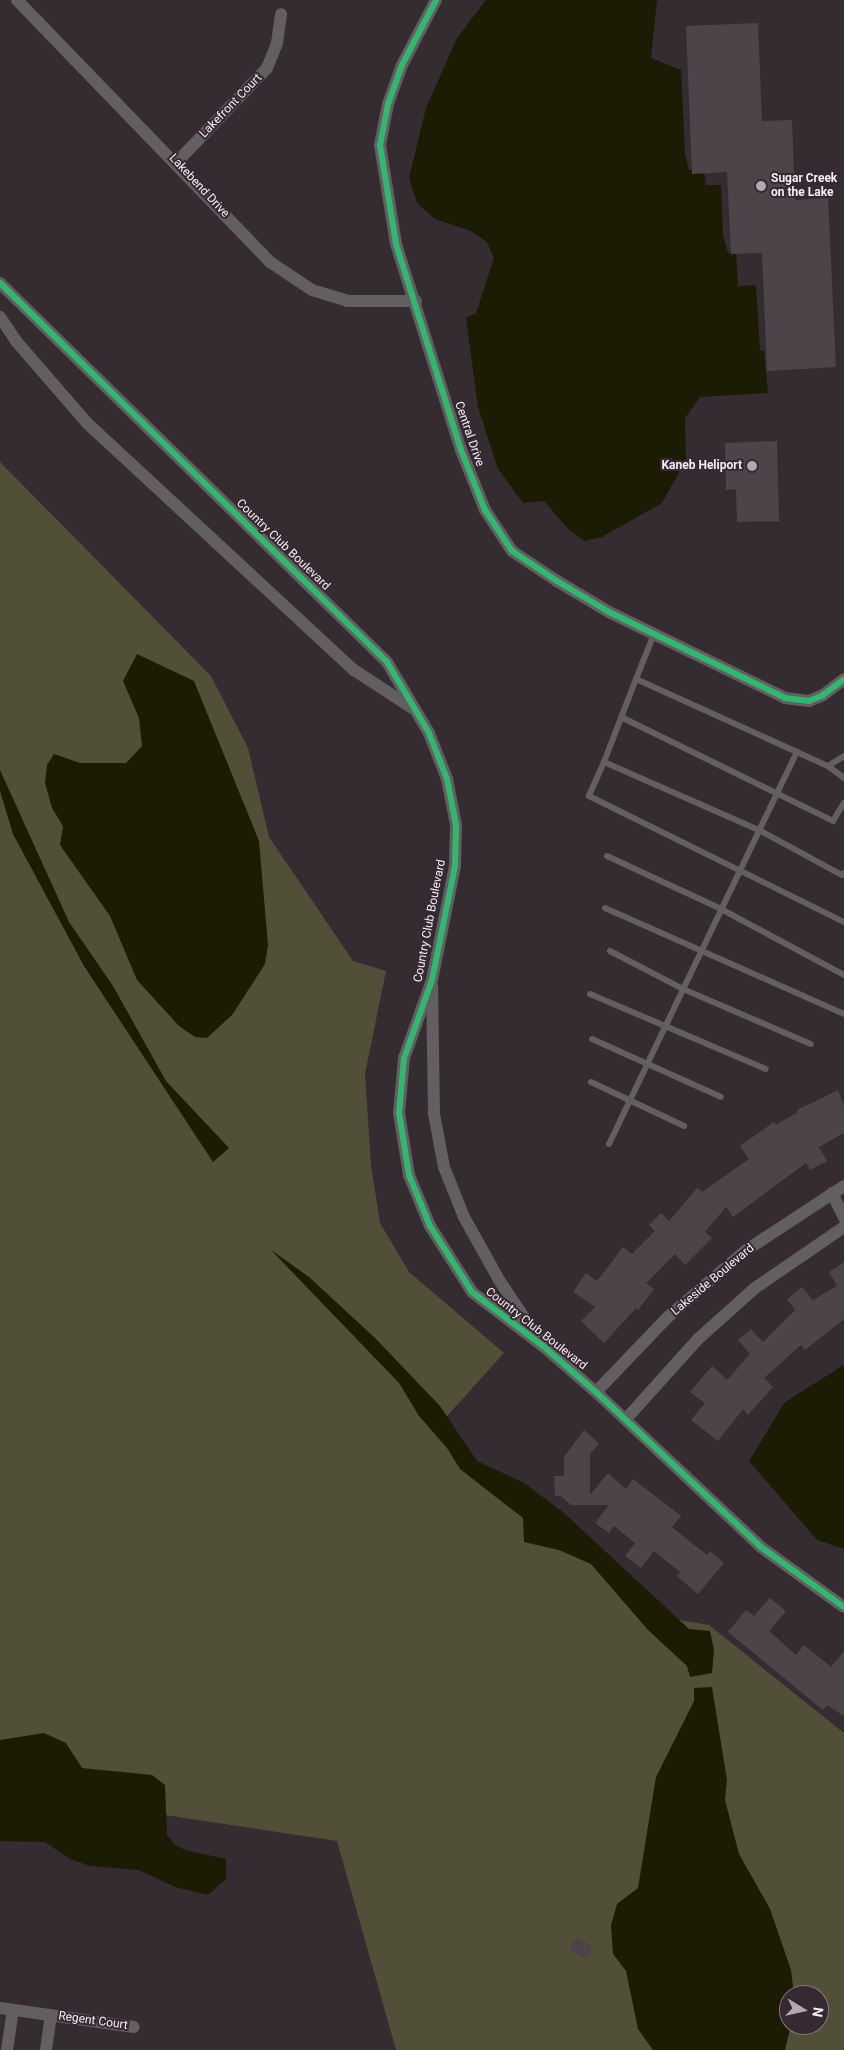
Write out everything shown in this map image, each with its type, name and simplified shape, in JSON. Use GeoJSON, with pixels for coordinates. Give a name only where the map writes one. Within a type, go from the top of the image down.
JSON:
{"type":"FeatureCollection","features":[{"type":"Feature","properties":{"kind":"street","name":"Lakebend Drive"},"geometry":{"type":"LineString","coordinates":[[17,0],[176,162],[270,262],[312,290],[347,301],[416,301]]}},
{"type":"Feature","properties":{"kind":"street","name":"Central Drive"},"geometry":{"type":"LineString","coordinates":[[436,0],[402,65],[388,104],[380,146],[396,244],[416,301],[460,450],[486,510],[512,551],[609,612],[785,698],[809,701],[823,695],[844,680]]}},
{"type":"Feature","properties":{"kind":"street","name":"Lakefront Court"},"geometry":{"type":"LineString","coordinates":[[176,162],[266,68],[277,42],[281,14]]}},
{"type":"Feature","properties":{"kind":"street","name":"Country Club Boulevard"},"geometry":{"type":"LineString","coordinates":[[0,283],[387,662],[429,734],[447,779],[456,825],[455,866],[432,980],[404,1058],[399,1113],[409,1175],[430,1226],[472,1292],[543,1346],[596,1392],[761,1547],[844,1607]]}},
{"type":"Feature","properties":{"kind":"street","name":"Country Club Boulevard"},"geometry":{"type":"LineString","coordinates":[[0,317],[16,342],[87,423],[354,670],[414,710]]}},
{"type":"Feature","properties":{"kind":"street","name":"Country Club Boulevard"},"geometry":{"type":"LineString","coordinates":[[432,980],[434,1114],[444,1167],[464,1217],[499,1280],[543,1346]]}},
{"type":"Feature","properties":{"kind":"street","name":"Lakeside Boulevard"},"geometry":{"type":"LineString","coordinates":[[596,1392],[669,1316],[745,1251],[844,1186]]}},
{"type":"Feature","properties":{"kind":"street"},"geometry":{"type":"LineString","coordinates":[[832,1193],[844,1218]]}},
{"type":"Feature","properties":{"kind":"street"},"geometry":{"type":"LineString","coordinates":[[626,1419],[705,1332],[755,1288],[844,1227]]}},
{"type":"Feature","properties":{"kind":"street","name":"Regent Court"},"geometry":{"type":"LineString","coordinates":[[6,2050],[6,2009],[134,2027]]}},
{"type":"Feature","properties":{"kind":"street","name":"Regent Court"},"geometry":{"type":"LineString","coordinates":[[46,2050],[51,2016]]}},
{"type":"Feature","properties":{"kind":"lane"},"geometry":{"type":"LineString","coordinates":[[654,634],[589,796],[844,922]]}},
{"type":"Feature","properties":{"kind":"lane"},"geometry":{"type":"LineString","coordinates":[[636,679],[828,766],[844,778]]}},
{"type":"Feature","properties":{"kind":"lane"},"geometry":{"type":"LineString","coordinates":[[621,717],[776,795],[833,821],[844,803]]}},
{"type":"Feature","properties":{"kind":"lane"},"geometry":{"type":"LineString","coordinates":[[609,1144],[797,752]]}},
{"type":"Feature","properties":{"kind":"lane"},"geometry":{"type":"LineString","coordinates":[[828,766],[844,756]]}},
{"type":"Feature","properties":{"kind":"lane"},"geometry":{"type":"LineString","coordinates":[[604,762],[759,830],[842,875],[844,873]]}},
{"type":"Feature","properties":{"kind":"lane"},"geometry":{"type":"LineString","coordinates":[[607,856],[721,909],[844,974]]}},
{"type":"Feature","properties":{"kind":"lane"},"geometry":{"type":"LineString","coordinates":[[605,908],[700,953],[844,1014]]}},
{"type":"Feature","properties":{"kind":"lane"},"geometry":{"type":"LineString","coordinates":[[610,951],[683,989],[810,1044]]}},
{"type":"Feature","properties":{"kind":"lane"},"geometry":{"type":"LineString","coordinates":[[590,994],[766,1070]]}},
{"type":"Feature","properties":{"kind":"lane"},"geometry":{"type":"LineString","coordinates":[[592,1039],[721,1097]]}},
{"type":"Feature","properties":{"kind":"lane"},"geometry":{"type":"LineString","coordinates":[[591,1082],[684,1126]]}},
{"type":"Feature","properties":{"kind":"shaded area"},"geometry":{"type":"Polygon","coordinates":[[[486,0],[657,0],[651,58],[681,70],[685,154],[689,170],[704,169],[706,185],[721,185],[723,235],[728,253],[736,252],[738,286],[756,285],[760,351],[764,351],[768,393],[700,397],[685,418],[686,460],[662,503],[602,537],[585,541],[570,531],[544,501],[523,503],[498,469],[478,407],[466,318],[476,313],[494,258],[487,242],[471,231],[435,219],[417,203],[409,178],[426,108],[457,38],[486,0]]]}},
{"type":"Feature","properties":{"kind":"shaded area"},"geometry":{"type":"Polygon","coordinates":[[[0,462],[211,676],[248,748],[269,837],[353,961],[386,971],[365,1074],[371,1165],[380,1223],[409,1272],[504,1353],[439,1425],[477,1473],[667,1618],[709,1625],[844,1733],[844,2050],[396,2050],[337,1841],[132,1810],[0,1816],[0,462]]]}},
{"type":"Feature","properties":{"kind":"shaded area"},"geometry":{"type":"Polygon","coordinates":[[[137,654],[194,681],[259,841],[268,945],[265,964],[232,1015],[207,1038],[195,1037],[179,1026],[137,980],[110,916],[60,845],[63,826],[52,808],[45,783],[47,765],[54,754],[80,763],[126,763],[142,746],[139,718],[123,681],[137,654]]]}},
{"type":"Feature","properties":{"kind":"shaded area"},"geometry":{"type":"Polygon","coordinates":[[[0,770],[69,922],[113,986],[166,1081],[229,1148],[213,1162],[84,966],[13,834],[0,791],[0,770]]]}},
{"type":"Feature","properties":{"kind":"shaded area"},"geometry":{"type":"Polygon","coordinates":[[[271,1250],[309,1277],[375,1338],[440,1406],[477,1461],[524,1483],[564,1513],[689,1629],[710,1631],[714,1650],[712,1673],[690,1677],[687,1666],[648,1630],[591,1564],[559,1550],[524,1542],[523,1518],[460,1469],[447,1448],[419,1416],[399,1383],[271,1250]]]}},
{"type":"Feature","properties":{"kind":"shaded area"},"geometry":{"type":"Polygon","coordinates":[[[844,1365],[844,1549],[817,1540],[749,1461],[785,1402],[844,1365]]]}},
{"type":"Feature","properties":{"kind":"shaded area"},"geometry":{"type":"Polygon","coordinates":[[[712,1687],[727,1780],[725,1800],[739,1854],[770,1909],[791,1970],[793,1985],[779,1985],[779,2035],[789,2035],[785,2050],[653,2050],[638,2029],[626,1971],[613,1954],[611,1925],[617,1904],[638,1888],[656,1777],[694,1701],[694,1688],[712,1687]]]}},
{"type":"Feature","properties":{"kind":"shaded area"},"geometry":{"type":"Polygon","coordinates":[[[44,1733],[66,1743],[82,1768],[152,1775],[165,1785],[167,1835],[174,1844],[185,1850],[226,1859],[226,1879],[208,1895],[175,1887],[139,1870],[90,1866],[70,1859],[45,1842],[0,1841],[0,1740],[44,1733]]]}},
{"type":"Feature","properties":{"kind":"building","name":"Sugar Creek on the Lake"},"geometry":{"type":"Polygon","coordinates":[[[758,23],[762,121],[792,120],[795,200],[828,198],[836,367],[767,371],[762,253],[731,254],[727,172],[692,174],[686,26],[758,23]]]}},
{"type":"Feature","properties":{"kind":"building","name":"Kaneb Heliport"},"geometry":{"type":"Polygon","coordinates":[[[777,441],[779,521],[737,522],[736,489],[726,490],[725,443],[777,441]]]}},
{"type":"Feature","properties":{"kind":"building"},"geometry":{"type":"Polygon","coordinates":[[[838,1090],[844,1106],[844,1133],[819,1147],[827,1161],[810,1170],[806,1163],[733,1217],[726,1207],[705,1232],[712,1238],[685,1265],[675,1254],[646,1283],[654,1289],[638,1310],[636,1308],[604,1343],[581,1321],[595,1307],[573,1292],[586,1273],[597,1281],[623,1247],[632,1254],[655,1231],[649,1225],[661,1213],[669,1221],[697,1188],[702,1192],[749,1159],[740,1146],[774,1122],[776,1125],[798,1112],[797,1110],[838,1090]]]}},
{"type":"Feature","properties":{"kind":"building"},"geometry":{"type":"Polygon","coordinates":[[[844,1262],[844,1319],[805,1350],[801,1345],[764,1378],[773,1387],[748,1415],[743,1409],[718,1441],[691,1420],[705,1403],[690,1392],[712,1366],[727,1380],[750,1354],[738,1340],[751,1329],[763,1342],[795,1310],[787,1299],[802,1287],[813,1300],[837,1286],[829,1272],[844,1262]]]}},
{"type":"Feature","properties":{"kind":"building"},"geometry":{"type":"Polygon","coordinates":[[[584,1430],[599,1444],[590,1454],[590,1495],[608,1473],[626,1489],[633,1479],[681,1516],[672,1527],[707,1555],[710,1551],[724,1563],[698,1594],[677,1576],[680,1572],[654,1551],[641,1568],[625,1556],[635,1543],[614,1526],[609,1533],[595,1523],[609,1505],[571,1505],[561,1496],[555,1496],[554,1476],[564,1476],[564,1457],[584,1430]]]}},
{"type":"Feature","properties":{"kind":"building"},"geometry":{"type":"Polygon","coordinates":[[[770,1598],[786,1611],[769,1631],[796,1655],[804,1645],[831,1667],[844,1651],[844,1716],[827,1705],[823,1710],[728,1632],[746,1610],[754,1616],[770,1598]]]}},
{"type":"Feature","properties":{"kind":"building"},"geometry":{"type":"Polygon","coordinates":[[[577,1936],[593,1947],[585,1959],[569,1949],[577,1936]]]}},
{"type":"Feature","properties":{"kind":"cycle path"},"geometry":{"type":"LineString","coordinates":[[436,0],[402,65],[388,104],[380,145],[396,244],[461,450],[485,510],[512,551],[557,581],[609,612],[785,698],[809,701],[823,695],[844,679]]}},
{"type":"Feature","properties":{"kind":"cycle path"},"geometry":{"type":"LineString","coordinates":[[0,283],[387,662],[429,733],[447,779],[456,825],[455,866],[432,980],[404,1058],[399,1113],[409,1175],[430,1226],[472,1292],[543,1346],[596,1392],[761,1547],[844,1607]]}},
{"type":"Feature","properties":{"kind":"place","name":"Sugar Creek on the Lake"},"geometry":{"type":"Point","coordinates":[761,186]}},
{"type":"Feature","properties":{"kind":"place","name":"Kaneb Heliport"},"geometry":{"type":"Point","coordinates":[752,466]}}]}
